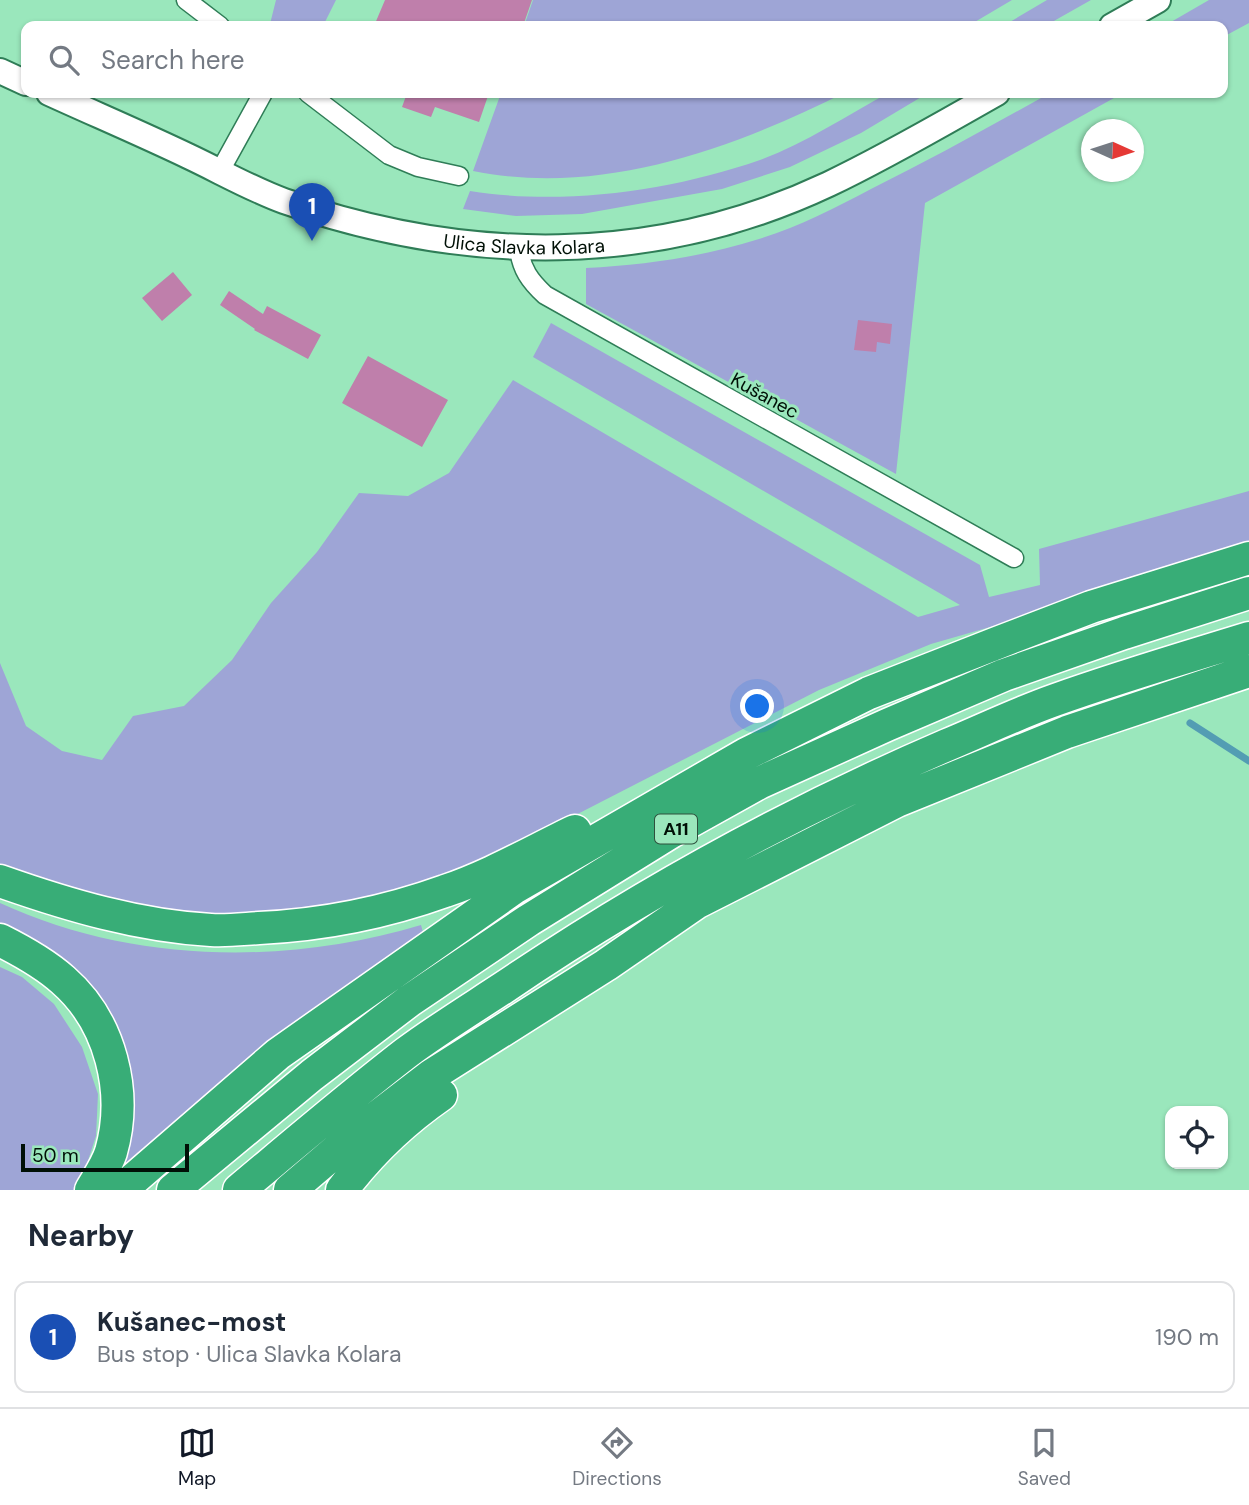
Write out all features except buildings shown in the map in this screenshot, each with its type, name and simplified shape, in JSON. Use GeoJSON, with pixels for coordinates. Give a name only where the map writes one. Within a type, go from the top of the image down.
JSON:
{"type":"FeatureCollection","features":[{"type":"Feature","properties":{"kind":"highway"},"geometry":{"type":"LineString","coordinates":[[121,1190],[278,1054],[503,895],[746,754],[869,693],[997,643],[1091,607],[1249,558]]}},
{"type":"Feature","properties":{"kind":"highway","name":"A11"},"geometry":{"type":"LineString","coordinates":[[173,1190],[312,1075],[409,1002],[529,920],[671,832],[759,783],[1004,675],[1249,593]]}},
{"type":"Feature","properties":{"kind":"highway","name":"A11"},"geometry":{"type":"LineString","coordinates":[[239,1190],[331,1112],[409,1051],[556,952],[693,868],[769,827],[883,772],[1053,701],[1249,638]]}},
{"type":"Feature","properties":{"kind":"highway"},"geometry":{"type":"LineString","coordinates":[[290,1190],[364,1127],[432,1075],[606,965],[696,903],[897,801],[1067,732],[1249,671]]}},
{"type":"Feature","properties":{"kind":"highway"},"geometry":{"type":"LineString","coordinates":[[0,881],[53,900],[99,912],[187,928],[213,930],[332,922],[385,911],[448,890],[600,820],[719,755],[746,754]]}},
{"type":"Feature","properties":{"kind":"highway"},"geometry":{"type":"LineString","coordinates":[[0,940],[33,957],[65,981],[96,1018],[115,1068],[119,1110],[111,1154],[91,1190]]}},
{"type":"Feature","properties":{"kind":"highway"},"geometry":{"type":"LineString","coordinates":[[342,1190],[355,1173],[419,1110],[555,1015],[588,987],[606,965]]}},
{"type":"Feature","properties":{"kind":"main road"},"geometry":{"type":"LineString","coordinates":[[1121,21],[1158,0]]}},
{"type":"Feature","properties":{"kind":"main road"},"geometry":{"type":"LineString","coordinates":[[0,71],[21,81]]}},
{"type":"Feature","properties":{"kind":"main road","name":"Ulica Slavka Kolara"},"geometry":{"type":"LineString","coordinates":[[60,98],[282,200],[386,231],[435,240],[519,248],[624,243],[696,231],[763,211],[829,184],[988,98]]}},
{"type":"Feature","properties":{"kind":"street"},"geometry":{"type":"LineString","coordinates":[[186,0],[213,21]]}},
{"type":"Feature","properties":{"kind":"street"},"geometry":{"type":"LineString","coordinates":[[220,171],[260,98]]}},
{"type":"Feature","properties":{"kind":"street"},"geometry":{"type":"LineString","coordinates":[[315,98],[389,155],[418,167],[459,176]]}},
{"type":"Feature","properties":{"kind":"street","name":"Kušanec"},"geometry":{"type":"LineString","coordinates":[[519,248],[520,264],[529,280],[545,295],[1014,558]]}},
{"type":"Feature","properties":{"kind":"shaded area"},"geometry":{"type":"Polygon","coordinates":[[[276,0],[336,0],[326,21],[271,21],[276,0]]]}},
{"type":"Feature","properties":{"kind":"shaded area"},"geometry":{"type":"Polygon","coordinates":[[[533,0],[1012,0],[976,21],[526,21],[533,0]]]}},
{"type":"Feature","properties":{"kind":"shaded area"},"geometry":{"type":"Polygon","coordinates":[[[1047,0],[1091,0],[1054,21],[1011,21],[1047,0]]]}},
{"type":"Feature","properties":{"kind":"shaded area"},"geometry":{"type":"Polygon","coordinates":[[[1209,0],[1249,0],[1249,23],[1228,34],[1228,21],[1173,21],[1209,0]]]}},
{"type":"Feature","properties":{"kind":"shaded area"},"geometry":{"type":"Polygon","coordinates":[[[499,98],[833,98],[711,149],[617,173],[569,178],[521,177],[473,171],[499,98]]]}},
{"type":"Feature","properties":{"kind":"shaded area"},"geometry":{"type":"Polygon","coordinates":[[[879,98],[920,98],[861,133],[790,167],[722,189],[582,214],[516,216],[463,209],[470,191],[542,197],[579,196],[616,193],[690,180],[760,160],[825,129],[879,98]]]}},
{"type":"Feature","properties":{"kind":"shaded area"},"geometry":{"type":"Polygon","coordinates":[[[1041,98],[1114,98],[925,203],[896,474],[586,304],[586,268],[630,265],[695,255],[788,229],[984,130],[1041,98]]]}},
{"type":"Feature","properties":{"kind":"shaded area"},"geometry":{"type":"Polygon","coordinates":[[[551,323],[980,565],[989,597],[1040,585],[1039,549],[1249,491],[1249,548],[931,644],[819,690],[486,861],[414,894],[240,922],[154,916],[0,872],[0,663],[26,726],[62,751],[102,760],[133,716],[184,706],[232,660],[271,603],[317,552],[359,493],[408,496],[449,473],[513,380],[918,617],[960,605],[533,357],[551,323]]]}},
{"type":"Feature","properties":{"kind":"shaded area"},"geometry":{"type":"Polygon","coordinates":[[[0,903],[50,923],[102,938],[154,947],[208,952],[262,952],[316,947],[421,925],[424,936],[118,1177],[123,1058],[0,930],[0,903]]]}},
{"type":"Feature","properties":{"kind":"shaded area"},"geometry":{"type":"Polygon","coordinates":[[[0,967],[22,977],[54,1004],[82,1047],[98,1094],[96,1136],[81,1182],[75,1190],[0,1190],[0,967]]]}},
{"type":"Feature","properties":{"kind":"waterway"},"geometry":{"type":"LineString","coordinates":[[1190,723],[1249,761]]}},
{"type":"Feature","properties":{"kind":"place","name":"Kušanec-most"},"geometry":{"type":"Point","coordinates":[312,241]}}]}
